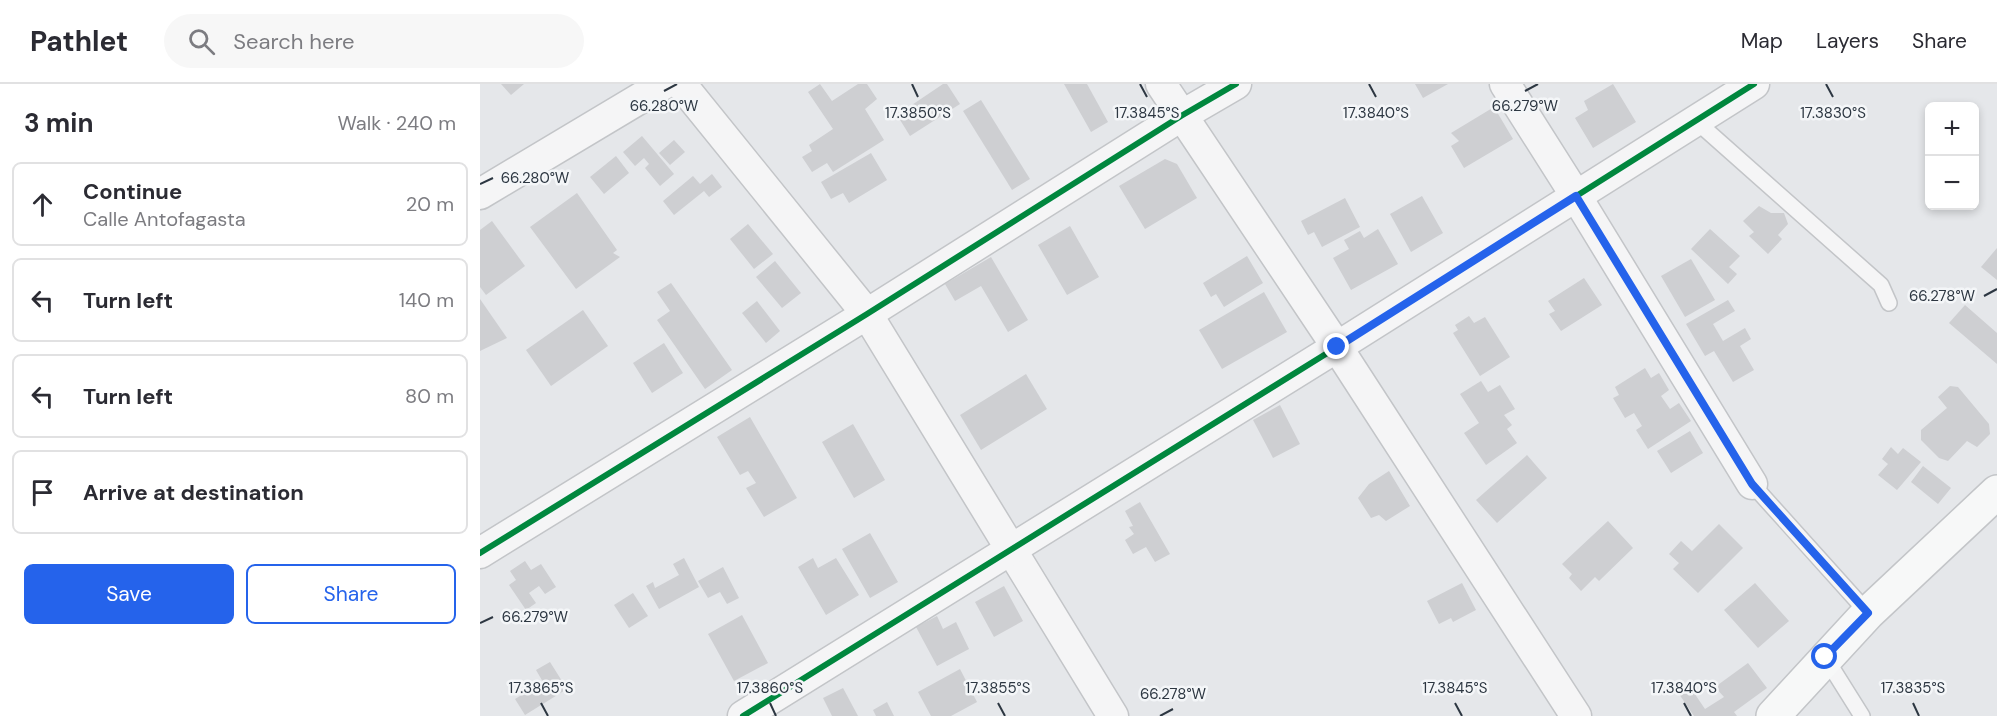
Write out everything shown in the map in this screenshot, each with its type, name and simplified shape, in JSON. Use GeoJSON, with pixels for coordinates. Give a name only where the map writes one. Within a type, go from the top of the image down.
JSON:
{"type":"FeatureCollection","features":[{"type":"Feature","properties":{"kind":"main road"},"geometry":{"type":"LineString","coordinates":[[1773,716],[1868,613],[1997,492]]}},
{"type":"Feature","properties":{"kind":"street"},"geometry":{"type":"LineString","coordinates":[[480,194],[664,84]]}},
{"type":"Feature","properties":{"kind":"street"},"geometry":{"type":"LineString","coordinates":[[681,84],[867,314],[1113,716]]}},
{"type":"Feature","properties":{"kind":"street"},"geometry":{"type":"LineString","coordinates":[[1161,84],[1337,347],[1576,716]]}},
{"type":"Feature","properties":{"kind":"street"},"geometry":{"type":"LineString","coordinates":[[480,553],[1236,84]]}},
{"type":"Feature","properties":{"kind":"street"},"geometry":{"type":"LineString","coordinates":[[1505,84],[1752,484]]}},
{"type":"Feature","properties":{"kind":"street"},"geometry":{"type":"LineString","coordinates":[[743,716],[1337,347],[1754,84]]}},
{"type":"Feature","properties":{"kind":"lane"},"geometry":{"type":"LineString","coordinates":[[1696,121],[1881,285],[1889,303]]}},
{"type":"Feature","properties":{"kind":"lane"},"geometry":{"type":"LineString","coordinates":[[1752,484],[1868,613]]}},
{"type":"Feature","properties":{"kind":"lane"},"geometry":{"type":"LineString","coordinates":[[1825,657],[1862,716]]}},
{"type":"Feature","properties":{"kind":"building"},"geometry":{"type":"Polygon","coordinates":[[[501,84],[524,84],[511,95],[501,84]]]}},
{"type":"Feature","properties":{"kind":"building"},"geometry":{"type":"Polygon","coordinates":[[[820,84],[832,101],[858,84],[867,84],[877,99],[865,109],[884,140],[833,172],[827,163],[812,172],[802,157],[812,151],[809,145],[833,129],[808,92],[820,84]]]}},
{"type":"Feature","properties":{"kind":"building"},"geometry":{"type":"Polygon","coordinates":[[[943,84],[947,84],[960,104],[910,136],[897,115],[943,84]]]}},
{"type":"Feature","properties":{"kind":"building"},"geometry":{"type":"Polygon","coordinates":[[[1064,84],[1087,84],[1108,122],[1091,132],[1064,84]]]}},
{"type":"Feature","properties":{"kind":"building"},"geometry":{"type":"Polygon","coordinates":[[[1415,84],[1448,84],[1423,98],[1415,84]]]}},
{"type":"Feature","properties":{"kind":"building"},"geometry":{"type":"Polygon","coordinates":[[[1613,84],[1636,122],[1593,148],[1575,118],[1588,110],[1584,101],[1613,84]]]}},
{"type":"Feature","properties":{"kind":"building"},"geometry":{"type":"Polygon","coordinates":[[[981,100],[1030,179],[1012,190],[963,111],[981,100]]]}},
{"type":"Feature","properties":{"kind":"building"},"geometry":{"type":"Polygon","coordinates":[[[1494,107],[1513,139],[1464,168],[1451,146],[1459,141],[1451,133],[1494,107]]]}},
{"type":"Feature","properties":{"kind":"building"},"geometry":{"type":"Polygon","coordinates":[[[642,136],[674,174],[660,186],[645,168],[649,164],[644,158],[635,166],[623,152],[642,136]]]}},
{"type":"Feature","properties":{"kind":"building"},"geometry":{"type":"Polygon","coordinates":[[[674,140],[685,152],[670,165],[659,153],[674,140]]]}},
{"type":"Feature","properties":{"kind":"building"},"geometry":{"type":"Polygon","coordinates":[[[871,153],[887,180],[849,203],[843,193],[831,199],[821,182],[871,153]]]}},
{"type":"Feature","properties":{"kind":"building"},"geometry":{"type":"Polygon","coordinates":[[[616,156],[629,173],[604,194],[590,177],[616,156]]]}},
{"type":"Feature","properties":{"kind":"building"},"geometry":{"type":"Polygon","coordinates":[[[1165,159],[1177,164],[1197,198],[1145,229],[1119,186],[1165,159]]]}},
{"type":"Feature","properties":{"kind":"building"},"geometry":{"type":"Polygon","coordinates":[[[712,174],[722,187],[709,197],[704,191],[674,215],[663,201],[693,176],[700,184],[712,174]]]}},
{"type":"Feature","properties":{"kind":"building"},"geometry":{"type":"Polygon","coordinates":[[[577,193],[617,250],[613,253],[620,257],[576,289],[530,227],[577,193]]]}},
{"type":"Feature","properties":{"kind":"building"},"geometry":{"type":"Polygon","coordinates":[[[1422,196],[1443,233],[1411,252],[1390,214],[1422,196]]]}},
{"type":"Feature","properties":{"kind":"building"},"geometry":{"type":"Polygon","coordinates":[[[1345,198],[1360,227],[1322,247],[1314,232],[1308,235],[1301,221],[1345,198]]]}},
{"type":"Feature","properties":{"kind":"building"},"geometry":{"type":"Polygon","coordinates":[[[1759,206],[1771,213],[1784,213],[1788,224],[1778,235],[1782,239],[1768,254],[1749,236],[1754,232],[1743,221],[1759,206]]]}},
{"type":"Feature","properties":{"kind":"building"},"geometry":{"type":"Polygon","coordinates":[[[492,221],[525,266],[486,295],[480,287],[480,230],[492,221]]]}},
{"type":"Feature","properties":{"kind":"building"},"geometry":{"type":"Polygon","coordinates":[[[748,224],[773,254],[754,269],[730,239],[748,224]]]}},
{"type":"Feature","properties":{"kind":"building"},"geometry":{"type":"Polygon","coordinates":[[[1070,226],[1099,277],[1067,295],[1038,245],[1070,226]]]}},
{"type":"Feature","properties":{"kind":"building"},"geometry":{"type":"Polygon","coordinates":[[[1378,229],[1398,264],[1351,290],[1333,258],[1349,249],[1344,240],[1360,231],[1364,238],[1378,229]]]}},
{"type":"Feature","properties":{"kind":"building"},"geometry":{"type":"Polygon","coordinates":[[[1710,229],[1740,256],[1729,267],[1737,274],[1728,284],[1691,249],[1710,229]]]}},
{"type":"Feature","properties":{"kind":"building"},"geometry":{"type":"Polygon","coordinates":[[[1997,248],[1997,280],[1981,267],[1997,248]]]}},
{"type":"Feature","properties":{"kind":"building"},"geometry":{"type":"Polygon","coordinates":[[[1247,256],[1263,283],[1224,307],[1216,294],[1211,297],[1203,283],[1247,256]]]}},
{"type":"Feature","properties":{"kind":"building"},"geometry":{"type":"Polygon","coordinates":[[[991,257],[1028,320],[1008,332],[981,286],[955,301],[945,284],[991,257]]]}},
{"type":"Feature","properties":{"kind":"building"},"geometry":{"type":"Polygon","coordinates":[[[1691,259],[1715,300],[1685,317],[1661,276],[1691,259]]]}},
{"type":"Feature","properties":{"kind":"building"},"geometry":{"type":"Polygon","coordinates":[[[775,261],[801,293],[782,308],[756,277],[775,261]]]}},
{"type":"Feature","properties":{"kind":"building"},"geometry":{"type":"Polygon","coordinates":[[[1584,278],[1602,305],[1561,331],[1549,314],[1555,311],[1548,301],[1584,278]]]}},
{"type":"Feature","properties":{"kind":"building"},"geometry":{"type":"Polygon","coordinates":[[[671,283],[732,370],[705,389],[657,320],[670,311],[657,292],[671,283]]]}},
{"type":"Feature","properties":{"kind":"building"},"geometry":{"type":"Polygon","coordinates":[[[1264,292],[1287,332],[1222,369],[1199,330],[1264,292]]]}},
{"type":"Feature","properties":{"kind":"building"},"geometry":{"type":"Polygon","coordinates":[[[480,299],[507,338],[480,351],[480,299]]]}},
{"type":"Feature","properties":{"kind":"building"},"geometry":{"type":"Polygon","coordinates":[[[1728,300],[1735,311],[1713,324],[1723,341],[1745,328],[1751,339],[1740,346],[1754,370],[1733,382],[1714,351],[1705,356],[1686,324],[1728,300]]]}},
{"type":"Feature","properties":{"kind":"building"},"geometry":{"type":"Polygon","coordinates":[[[757,301],[780,331],[766,343],[742,313],[757,301]]]}},
{"type":"Feature","properties":{"kind":"building"},"geometry":{"type":"Polygon","coordinates":[[[1965,305],[1997,333],[1997,364],[1949,323],[1965,305]]]}},
{"type":"Feature","properties":{"kind":"building"},"geometry":{"type":"Polygon","coordinates":[[[583,310],[608,346],[551,386],[526,350],[583,310]]]}},
{"type":"Feature","properties":{"kind":"building"},"geometry":{"type":"Polygon","coordinates":[[[1469,316],[1474,323],[1485,317],[1510,357],[1480,376],[1453,333],[1458,330],[1455,325],[1469,316]]]}},
{"type":"Feature","properties":{"kind":"building"},"geometry":{"type":"Polygon","coordinates":[[[664,343],[683,373],[652,393],[633,363],[664,343]]]}},
{"type":"Feature","properties":{"kind":"building"},"geometry":{"type":"Polygon","coordinates":[[[1645,368],[1651,378],[1659,373],[1669,390],[1661,396],[1670,409],[1679,403],[1691,421],[1648,449],[1636,430],[1642,426],[1634,413],[1625,418],[1613,398],[1619,395],[1615,387],[1645,368]]]}},
{"type":"Feature","properties":{"kind":"building"},"geometry":{"type":"Polygon","coordinates":[[[1026,374],[1047,409],[981,450],[960,415],[1026,374]]]}},
{"type":"Feature","properties":{"kind":"building"},"geometry":{"type":"Polygon","coordinates":[[[1481,381],[1488,392],[1500,385],[1515,409],[1504,415],[1512,425],[1507,429],[1517,443],[1486,465],[1464,433],[1479,423],[1460,394],[1481,381]]]}},
{"type":"Feature","properties":{"kind":"building"},"geometry":{"type":"Polygon","coordinates":[[[1950,386],[1958,387],[1989,424],[1990,434],[1977,447],[1967,441],[1948,461],[1939,458],[1921,440],[1921,430],[1947,408],[1938,397],[1950,386]]]}},
{"type":"Feature","properties":{"kind":"building"},"geometry":{"type":"Polygon","coordinates":[[[1280,405],[1300,444],[1273,458],[1253,420],[1280,405]]]}},
{"type":"Feature","properties":{"kind":"building"},"geometry":{"type":"Polygon","coordinates":[[[750,417],[797,498],[764,517],[746,488],[756,483],[748,471],[740,475],[717,437],[750,417]]]}},
{"type":"Feature","properties":{"kind":"building"},"geometry":{"type":"Polygon","coordinates":[[[853,424],[885,480],[854,498],[822,442],[853,424]]]}},
{"type":"Feature","properties":{"kind":"building"},"geometry":{"type":"Polygon","coordinates":[[[1690,431],[1703,453],[1671,473],[1657,451],[1690,431]]]}},
{"type":"Feature","properties":{"kind":"building"},"geometry":{"type":"Polygon","coordinates":[[[1891,447],[1898,454],[1903,448],[1921,462],[1897,490],[1878,475],[1888,464],[1882,459],[1891,447]]]}},
{"type":"Feature","properties":{"kind":"building"},"geometry":{"type":"Polygon","coordinates":[[[1527,455],[1547,478],[1497,523],[1476,500],[1527,455]]]}},
{"type":"Feature","properties":{"kind":"building"},"geometry":{"type":"Polygon","coordinates":[[[1923,466],[1951,488],[1938,504],[1911,482],[1923,466]]]}},
{"type":"Feature","properties":{"kind":"building"},"geometry":{"type":"Polygon","coordinates":[[[1389,471],[1410,506],[1386,521],[1379,515],[1371,518],[1358,498],[1369,484],[1389,471]]]}},
{"type":"Feature","properties":{"kind":"building"},"geometry":{"type":"Polygon","coordinates":[[[1140,502],[1170,554],[1155,562],[1146,547],[1133,554],[1125,540],[1134,534],[1129,527],[1133,526],[1125,511],[1140,502]]]}},
{"type":"Feature","properties":{"kind":"building"},"geometry":{"type":"Polygon","coordinates":[[[1608,521],[1633,548],[1599,581],[1595,577],[1581,591],[1569,578],[1572,574],[1562,564],[1608,521]]]}},
{"type":"Feature","properties":{"kind":"building"},"geometry":{"type":"Polygon","coordinates":[[[1719,524],[1743,548],[1698,593],[1673,569],[1679,563],[1669,554],[1681,541],[1692,551],[1719,524]]]}},
{"type":"Feature","properties":{"kind":"building"},"geometry":{"type":"Polygon","coordinates":[[[870,533],[898,582],[870,598],[842,549],[870,533]]]}},
{"type":"Feature","properties":{"kind":"building"},"geometry":{"type":"Polygon","coordinates":[[[684,558],[699,587],[659,609],[646,586],[653,582],[655,588],[679,575],[673,564],[684,558]]]}},
{"type":"Feature","properties":{"kind":"building"},"geometry":{"type":"Polygon","coordinates":[[[813,558],[818,568],[836,558],[859,595],[826,615],[798,567],[813,558]]]}},
{"type":"Feature","properties":{"kind":"building"},"geometry":{"type":"Polygon","coordinates":[[[525,561],[531,570],[541,564],[556,587],[545,594],[539,586],[529,593],[536,603],[526,610],[509,585],[516,580],[510,571],[525,561]]]}},
{"type":"Feature","properties":{"kind":"building"},"geometry":{"type":"Polygon","coordinates":[[[723,567],[739,598],[727,604],[720,592],[708,598],[698,581],[723,567]]]}},
{"type":"Feature","properties":{"kind":"building"},"geometry":{"type":"Polygon","coordinates":[[[1462,583],[1476,610],[1453,622],[1451,618],[1439,624],[1427,601],[1462,583]]]}},
{"type":"Feature","properties":{"kind":"building"},"geometry":{"type":"Polygon","coordinates":[[[1755,583],[1789,621],[1758,648],[1724,610],[1755,583]]]}},
{"type":"Feature","properties":{"kind":"building"},"geometry":{"type":"Polygon","coordinates":[[[1004,586],[1023,621],[994,637],[975,602],[1004,586]]]}},
{"type":"Feature","properties":{"kind":"building"},"geometry":{"type":"Polygon","coordinates":[[[633,593],[648,616],[629,628],[614,605],[633,593]]]}},
{"type":"Feature","properties":{"kind":"building"},"geometry":{"type":"Polygon","coordinates":[[[742,615],[768,663],[734,681],[708,634],[742,615]]]}},
{"type":"Feature","properties":{"kind":"building"},"geometry":{"type":"Polygon","coordinates":[[[937,616],[943,629],[956,622],[969,649],[937,666],[916,627],[937,616]]]}},
{"type":"Feature","properties":{"kind":"building"},"geometry":{"type":"Polygon","coordinates":[[[550,662],[567,689],[525,715],[515,699],[543,682],[536,670],[550,662]]]}},
{"type":"Feature","properties":{"kind":"building"},"geometry":{"type":"Polygon","coordinates":[[[1748,663],[1767,688],[1734,712],[1737,716],[1694,716],[1677,691],[1688,684],[1705,709],[1724,697],[1715,687],[1748,663]]]}},
{"type":"Feature","properties":{"kind":"building"},"geometry":{"type":"Polygon","coordinates":[[[960,669],[977,702],[951,716],[931,716],[918,692],[960,669]]]}},
{"type":"Feature","properties":{"kind":"building"},"geometry":{"type":"Polygon","coordinates":[[[843,688],[858,716],[832,716],[823,698],[843,688]]]}},
{"type":"Feature","properties":{"kind":"building"},"geometry":{"type":"Polygon","coordinates":[[[887,702],[894,716],[876,716],[873,710],[887,702]]]}},
{"type":"Feature","properties":{"kind":"cycle path"},"geometry":{"type":"LineString","coordinates":[[480,553],[867,314],[1181,116],[1236,84]]}},
{"type":"Feature","properties":{"kind":"cycle path"},"geometry":{"type":"LineString","coordinates":[[743,716],[1337,347],[1754,84]]}},
{"type":"Feature","properties":{"kind":"route"},"geometry":{"type":"LineString","coordinates":[[1337,347],[1576,196],[1752,484],[1868,613],[1825,657]]}}]}
